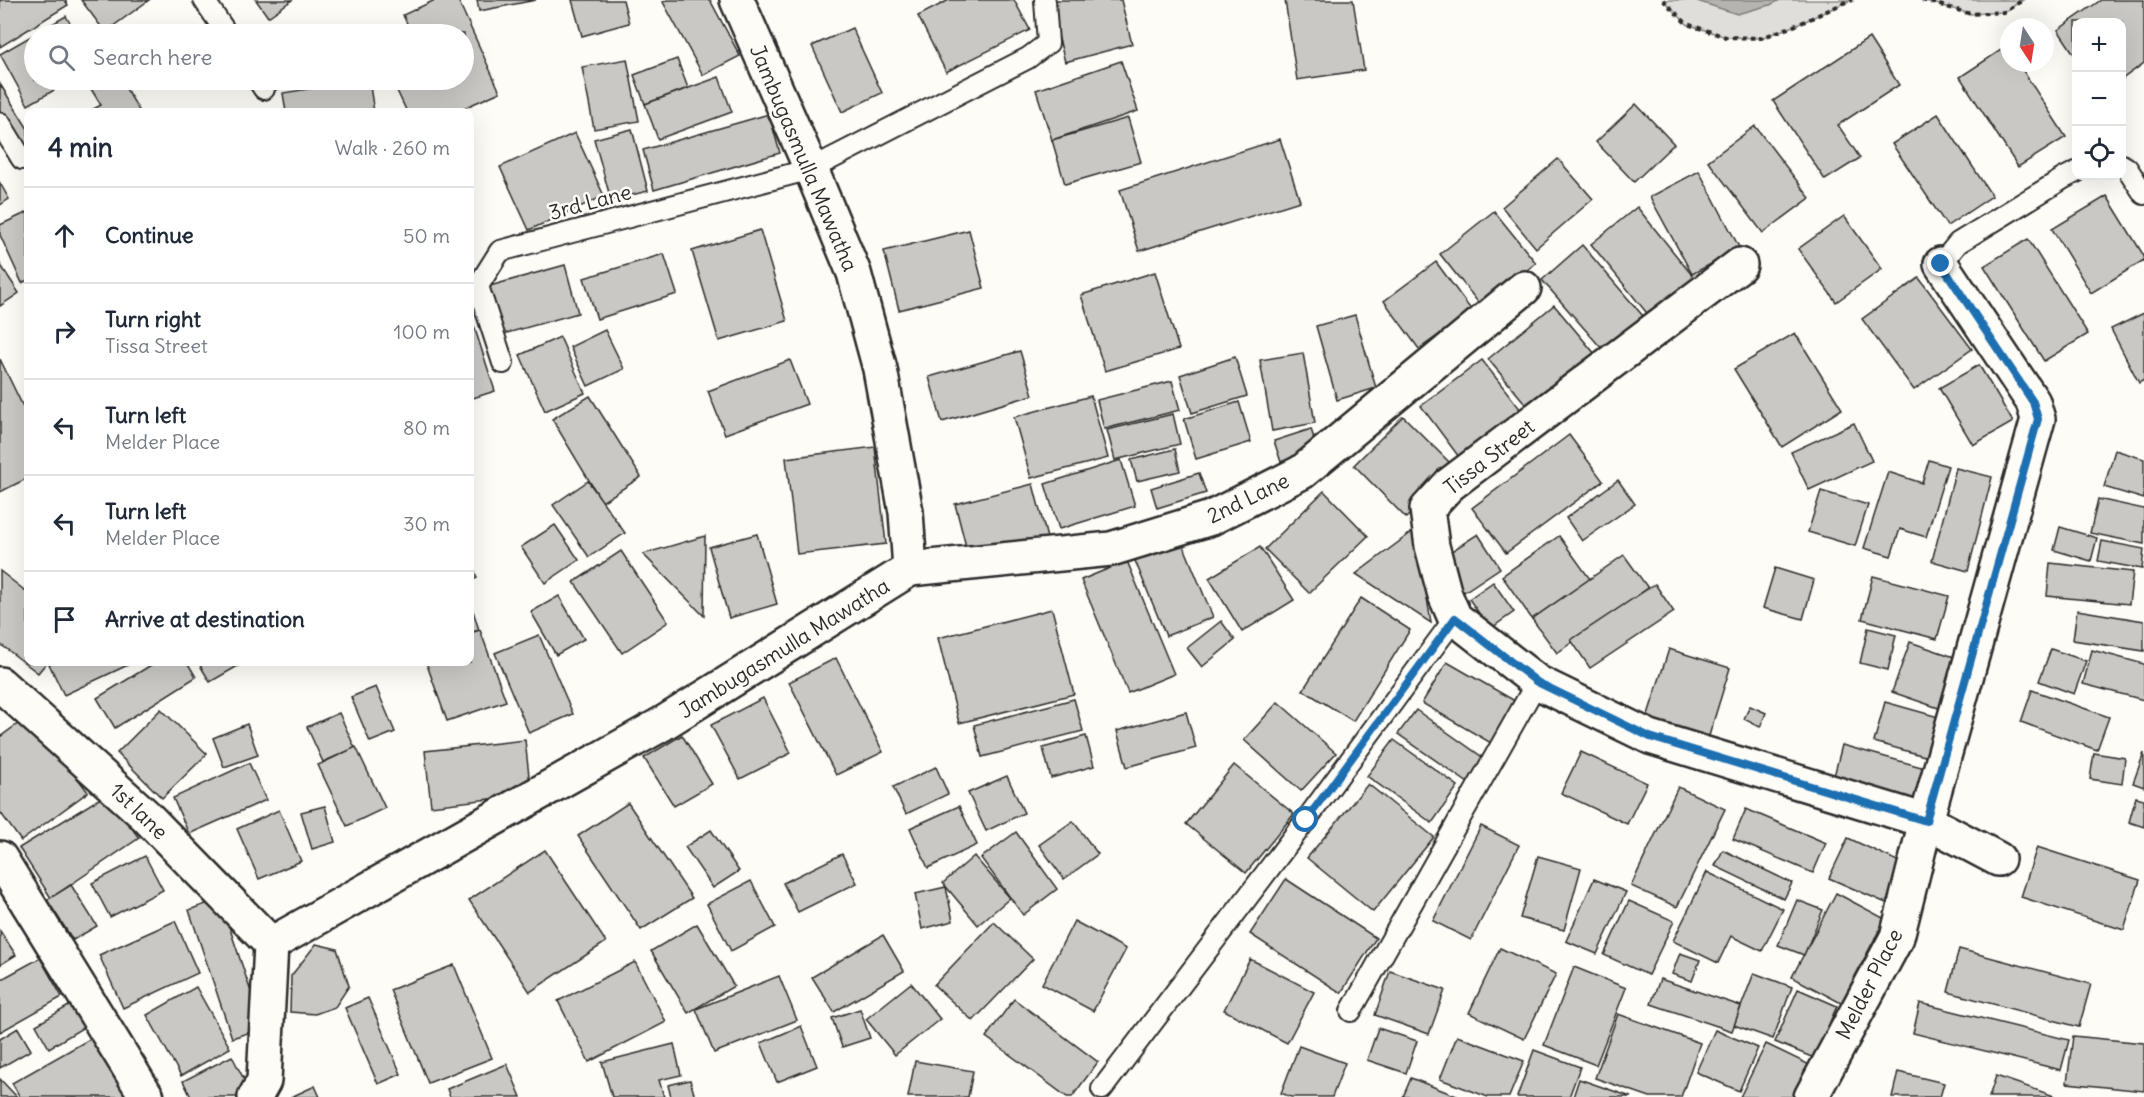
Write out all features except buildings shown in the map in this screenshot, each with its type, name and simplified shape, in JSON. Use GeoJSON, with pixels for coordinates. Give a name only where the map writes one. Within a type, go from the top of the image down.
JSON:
{"type":"FeatureCollection","features":[{"type":"Feature","properties":{"kind":"street","name":"Jambugasmulla Mawatha"},"geometry":{"type":"LineString","coordinates":[[271,944],[662,724],[910,569],[906,512],[880,369],[854,273],[737,0]]}},
{"type":"Feature","properties":{"kind":"street","name":"Melder Place"},"geometry":{"type":"LineString","coordinates":[[1811,1097],[1897,937],[1926,821],[2038,419],[2033,402],[1941,264]]}},
{"type":"Feature","properties":{"kind":"street","name":"Tissa Street"},"geometry":{"type":"LineString","coordinates":[[1740,266],[1449,485],[1427,509],[1432,546],[1445,595],[1455,618],[1537,682],[1650,737],[1926,821],[1998,859]]}},
{"type":"Feature","properties":{"kind":"street","name":"2nd Lane"},"geometry":{"type":"LineString","coordinates":[[910,569],[1111,549],[1211,518],[1302,472],[1524,288]]}},
{"type":"Feature","properties":{"kind":"street","name":"1st lane"},"geometry":{"type":"LineString","coordinates":[[0,684],[144,815],[271,944]]}},
{"type":"Feature","properties":{"kind":"street"},"geometry":{"type":"LineString","coordinates":[[0,858],[147,1097]]}},
{"type":"Feature","properties":{"kind":"street"},"geometry":{"type":"LineString","coordinates":[[255,1097],[264,1081],[271,944]]}},
{"type":"Feature","properties":{"kind":"lane"},"geometry":{"type":"LineString","coordinates":[[204,0],[220,24]]}},
{"type":"Feature","properties":{"kind":"lane"},"geometry":{"type":"LineString","coordinates":[[811,169],[1028,58],[1048,43],[1045,1]]}},
{"type":"Feature","properties":{"kind":"lane"},"geometry":{"type":"LineString","coordinates":[[0,123],[22,159]]}},
{"type":"Feature","properties":{"kind":"lane"},"geometry":{"type":"LineString","coordinates":[[2126,168],[2144,194]]}},
{"type":"Feature","properties":{"kind":"lane","name":"3rd Lane"},"geometry":{"type":"LineString","coordinates":[[503,363],[478,286],[500,251],[811,169]]}},
{"type":"Feature","properties":{"kind":"lane"},"geometry":{"type":"LineString","coordinates":[[1941,264],[1958,243],[2072,174]]}},
{"type":"Feature","properties":{"kind":"lane"},"geometry":{"type":"LineString","coordinates":[[1102,1089],[1306,820],[1455,618]]}},
{"type":"Feature","properties":{"kind":"lane"},"geometry":{"type":"LineString","coordinates":[[1351,1011],[1537,682]]}},
{"type":"Feature","properties":{"kind":"path"},"geometry":{"type":"LineString","coordinates":[[1663,0],[1687,24],[1726,37],[1761,38],[1853,0]]}},
{"type":"Feature","properties":{"kind":"path"},"geometry":{"type":"LineString","coordinates":[[1922,0],[1971,14],[2004,12],[2023,0]]}},
{"type":"Feature","properties":{"kind":"shaded area"},"geometry":{"type":"Polygon","coordinates":[[[1663,0],[1853,0],[1761,38],[1726,37],[1687,24],[1663,0]]]}},
{"type":"Feature","properties":{"kind":"shaded area"},"geometry":{"type":"Polygon","coordinates":[[[1694,0],[1780,0],[1737,14],[1694,0]]]}},
{"type":"Feature","properties":{"kind":"shaded area"},"geometry":{"type":"Polygon","coordinates":[[[1922,0],[2023,0],[2004,12],[1971,14],[1922,0]]]}},
{"type":"Feature","properties":{"kind":"route"},"geometry":{"type":"LineString","coordinates":[[1306,820],[1455,618],[1537,682],[1650,737],[1926,821],[2038,419],[2033,402],[1941,264]]}}]}
